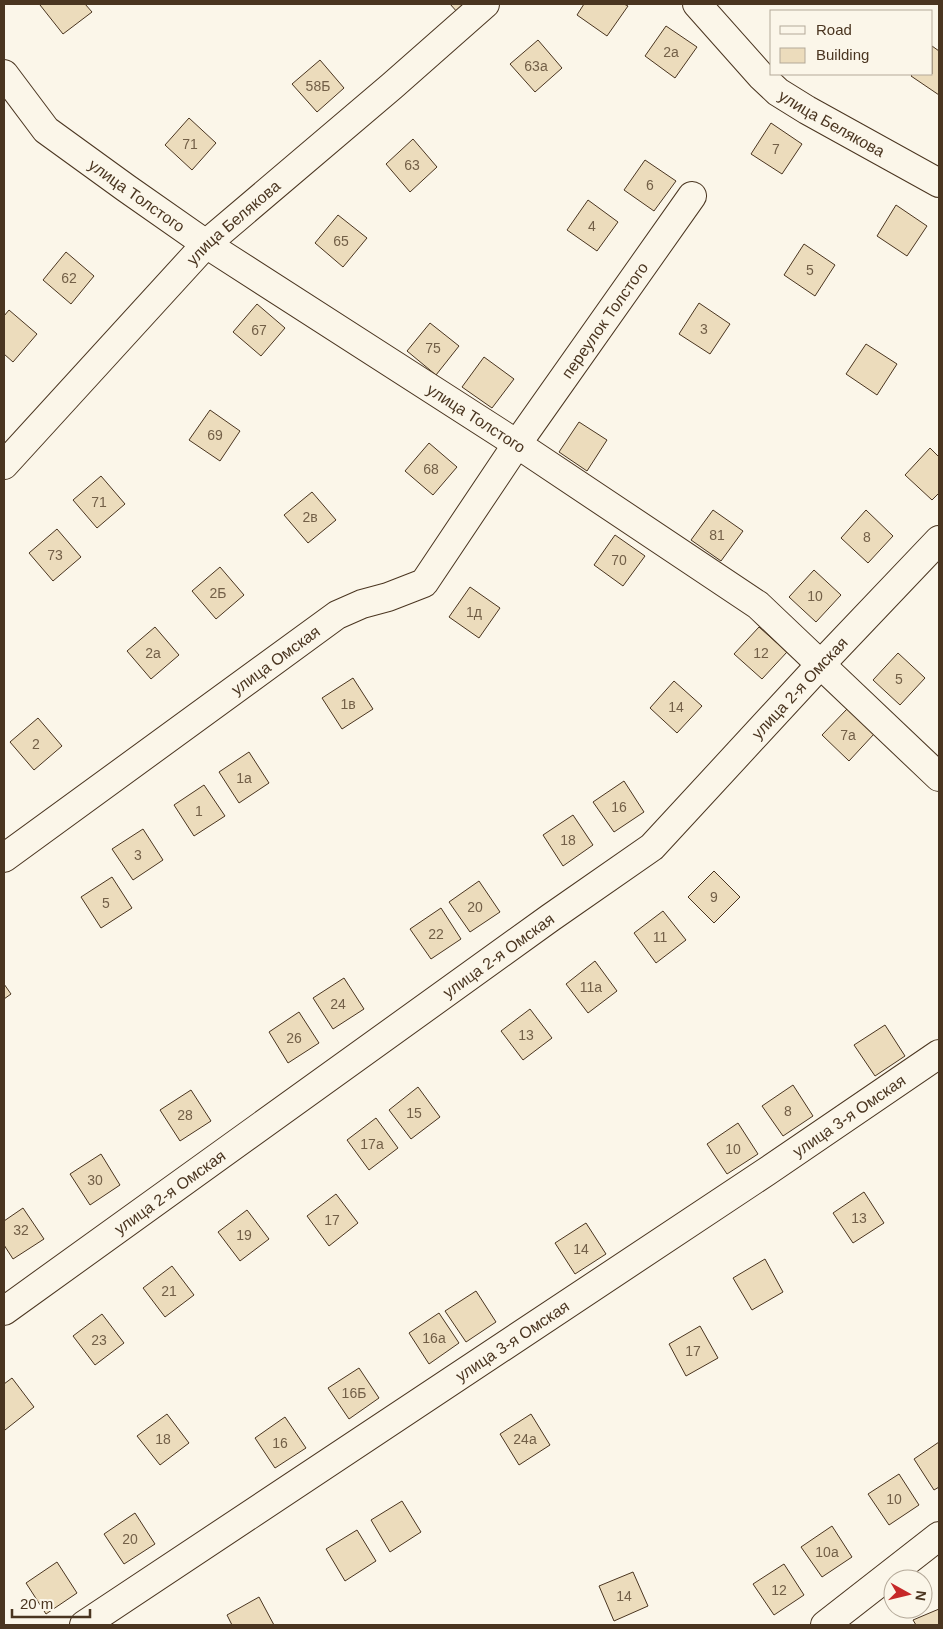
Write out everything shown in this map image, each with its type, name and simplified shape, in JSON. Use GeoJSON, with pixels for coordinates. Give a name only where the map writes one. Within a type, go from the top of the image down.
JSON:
{"type":"FeatureCollection","features":[{"type":"Feature","properties":{"kind":"street","name":"улица Белякова"},"geometry":{"type":"LineString","coordinates":[[4,465],[206,244],[392,86],[485,4]]}},
{"type":"Feature","properties":{"kind":"street","name":"улица Белякова"},"geometry":{"type":"LineString","coordinates":[[697,4],[761,76],[778,92],[939,183]]}},
{"type":"Feature","properties":{"kind":"street","name":"улица Толстого"},"geometry":{"type":"LineString","coordinates":[[4,74],[46,130],[206,244],[517,444],[758,605],[939,777]]}},
{"type":"Feature","properties":{"kind":"street","name":"переулок Толстого"},"geometry":{"type":"LineString","coordinates":[[517,444],[692,196]]}},
{"type":"Feature","properties":{"kind":"street","name":"улица Омская"},"geometry":{"type":"LineString","coordinates":[[4,858],[337,615],[362,604],[424,584],[517,444]]}},
{"type":"Feature","properties":{"kind":"street","name":"улица 2-я Омская"},"geometry":{"type":"LineString","coordinates":[[4,1311],[495,957],[652,847],[821,664],[939,540]]}},
{"type":"Feature","properties":{"kind":"street","name":"улица 3-я Омская"},"geometry":{"type":"LineString","coordinates":[[84,1625],[766,1172],[939,1054]]}},
{"type":"Feature","properties":{"kind":"street"},"geometry":{"type":"LineString","coordinates":[[825,1625],[939,1536]]}},
{"type":"Feature","properties":{"kind":"building"},"geometry":{"type":"Polygon","coordinates":[[[85,4],[92,12],[63,34],[40,5],[85,4]]]}},
{"type":"Feature","properties":{"kind":"building"},"geometry":{"type":"Polygon","coordinates":[[[450,4],[469,4],[458,13],[450,4]]]}},
{"type":"Feature","properties":{"kind":"building"},"geometry":{"type":"Polygon","coordinates":[[[584,4],[624,4],[628,6],[607,36],[577,15],[584,4]]]}},
{"type":"Feature","properties":{"kind":"building"},"geometry":{"type":"Polygon","coordinates":[[[666,26],[697,47],[675,78],[645,56],[666,26]]]}},
{"type":"Feature","properties":{"kind":"building"},"geometry":{"type":"Polygon","coordinates":[[[538,40],[562,68],[535,92],[510,64],[538,40]]]}},
{"type":"Feature","properties":{"kind":"building"},"geometry":{"type":"Polygon","coordinates":[[[933,47],[939,51],[939,95],[911,76],[933,75],[933,47]]]}},
{"type":"Feature","properties":{"kind":"building"},"geometry":{"type":"Polygon","coordinates":[[[320,60],[344,88],[317,112],[292,84],[320,60]]]}},
{"type":"Feature","properties":{"kind":"building"},"geometry":{"type":"Polygon","coordinates":[[[189,118],[216,143],[192,170],[165,145],[189,118]]]}},
{"type":"Feature","properties":{"kind":"building"},"geometry":{"type":"Polygon","coordinates":[[[771,123],[802,144],[782,174],[751,154],[771,123]]]}},
{"type":"Feature","properties":{"kind":"building"},"geometry":{"type":"Polygon","coordinates":[[[413,139],[437,167],[410,192],[386,164],[413,139]]]}},
{"type":"Feature","properties":{"kind":"building"},"geometry":{"type":"Polygon","coordinates":[[[645,160],[676,181],[654,211],[624,190],[645,160]]]}},
{"type":"Feature","properties":{"kind":"building"},"geometry":{"type":"Polygon","coordinates":[[[588,200],[618,222],[597,251],[567,230],[588,200]]]}},
{"type":"Feature","properties":{"kind":"building"},"geometry":{"type":"Polygon","coordinates":[[[896,205],[927,226],[907,256],[877,236],[896,205]]]}},
{"type":"Feature","properties":{"kind":"building"},"geometry":{"type":"Polygon","coordinates":[[[338,215],[367,238],[343,267],[315,243],[338,215]]]}},
{"type":"Feature","properties":{"kind":"building"},"geometry":{"type":"Polygon","coordinates":[[[804,244],[835,265],[815,296],[784,275],[804,244]]]}},
{"type":"Feature","properties":{"kind":"building"},"geometry":{"type":"Polygon","coordinates":[[[66,252],[94,276],[71,304],[43,280],[66,252]]]}},
{"type":"Feature","properties":{"kind":"building"},"geometry":{"type":"Polygon","coordinates":[[[699,303],[730,324],[710,354],[679,334],[699,303]]]}},
{"type":"Feature","properties":{"kind":"building"},"geometry":{"type":"Polygon","coordinates":[[[257,304],[285,328],[261,356],[233,332],[257,304]]]}},
{"type":"Feature","properties":{"kind":"building"},"geometry":{"type":"Polygon","coordinates":[[[9,310],[37,334],[13,362],[4,354],[4,316],[9,310]]]}},
{"type":"Feature","properties":{"kind":"building"},"geometry":{"type":"Polygon","coordinates":[[[430,323],[459,346],[436,375],[407,351],[430,323]]]}},
{"type":"Feature","properties":{"kind":"building"},"geometry":{"type":"Polygon","coordinates":[[[866,344],[897,364],[877,395],[846,374],[866,344]]]}},
{"type":"Feature","properties":{"kind":"building"},"geometry":{"type":"Polygon","coordinates":[[[484,357],[514,379],[492,408],[462,387],[484,357]]]}},
{"type":"Feature","properties":{"kind":"building"},"geometry":{"type":"Polygon","coordinates":[[[210,410],[240,431],[220,461],[189,440],[210,410]]]}},
{"type":"Feature","properties":{"kind":"building"},"geometry":{"type":"Polygon","coordinates":[[[579,422],[607,440],[587,471],[559,452],[579,422]]]}},
{"type":"Feature","properties":{"kind":"building"},"geometry":{"type":"Polygon","coordinates":[[[429,443],[457,467],[433,495],[405,471],[429,443]]]}},
{"type":"Feature","properties":{"kind":"building"},"geometry":{"type":"Polygon","coordinates":[[[930,448],[939,457],[939,493],[932,500],[905,475],[930,448]]]}},
{"type":"Feature","properties":{"kind":"building"},"geometry":{"type":"Polygon","coordinates":[[[101,476],[125,504],[97,528],[73,500],[101,476]]]}},
{"type":"Feature","properties":{"kind":"building"},"geometry":{"type":"Polygon","coordinates":[[[312,492],[336,520],[308,543],[284,515],[312,492]]]}},
{"type":"Feature","properties":{"kind":"building"},"geometry":{"type":"Polygon","coordinates":[[[713,510],[743,531],[721,561],[691,540],[713,510]]]}},
{"type":"Feature","properties":{"kind":"building"},"geometry":{"type":"Polygon","coordinates":[[[866,510],[893,536],[868,563],[841,538],[866,510]]]}},
{"type":"Feature","properties":{"kind":"building"},"geometry":{"type":"Polygon","coordinates":[[[57,529],[81,557],[53,581],[29,553],[57,529]]]}},
{"type":"Feature","properties":{"kind":"building"},"geometry":{"type":"Polygon","coordinates":[[[615,535],[645,556],[623,586],[594,565],[615,535]]]}},
{"type":"Feature","properties":{"kind":"building"},"geometry":{"type":"Polygon","coordinates":[[[220,567],[244,595],[216,619],[192,591],[220,567]]]}},
{"type":"Feature","properties":{"kind":"building"},"geometry":{"type":"Polygon","coordinates":[[[814,570],[841,595],[816,622],[789,597],[814,570]]]}},
{"type":"Feature","properties":{"kind":"building"},"geometry":{"type":"Polygon","coordinates":[[[470,587],[500,608],[479,638],[449,617],[470,587]]]}},
{"type":"Feature","properties":{"kind":"building"},"geometry":{"type":"Polygon","coordinates":[[[155,627],[179,655],[151,679],[127,651],[155,627]]]}},
{"type":"Feature","properties":{"kind":"building"},"geometry":{"type":"Polygon","coordinates":[[[759,627],[787,652],[762,679],[734,654],[759,627]]]}},
{"type":"Feature","properties":{"kind":"building"},"geometry":{"type":"Polygon","coordinates":[[[898,653],[925,678],[900,705],[873,680],[898,653]]]}},
{"type":"Feature","properties":{"kind":"building"},"geometry":{"type":"Polygon","coordinates":[[[353,678],[373,709],[342,729],[322,698],[353,678]]]}},
{"type":"Feature","properties":{"kind":"building"},"geometry":{"type":"Polygon","coordinates":[[[674,681],[702,706],[677,733],[650,708],[674,681]]]}},
{"type":"Feature","properties":{"kind":"building"},"geometry":{"type":"Polygon","coordinates":[[[847,709],[874,734],[849,761],[822,735],[847,709]]]}},
{"type":"Feature","properties":{"kind":"building"},"geometry":{"type":"Polygon","coordinates":[[[38,718],[62,746],[34,770],[10,742],[38,718]]]}},
{"type":"Feature","properties":{"kind":"building"},"geometry":{"type":"Polygon","coordinates":[[[249,752],[269,783],[239,803],[219,772],[249,752]]]}},
{"type":"Feature","properties":{"kind":"building"},"geometry":{"type":"Polygon","coordinates":[[[624,781],[644,812],[614,832],[593,802],[624,781]]]}},
{"type":"Feature","properties":{"kind":"building"},"geometry":{"type":"Polygon","coordinates":[[[204,785],[225,816],[194,836],[174,805],[204,785]]]}},
{"type":"Feature","properties":{"kind":"building"},"geometry":{"type":"Polygon","coordinates":[[[573,815],[593,845],[563,866],[543,835],[573,815]]]}},
{"type":"Feature","properties":{"kind":"building"},"geometry":{"type":"Polygon","coordinates":[[[143,829],[163,860],[133,880],[112,849],[143,829]]]}},
{"type":"Feature","properties":{"kind":"building"},"geometry":{"type":"Polygon","coordinates":[[[714,871],[740,897],[714,923],[688,897],[714,871]]]}},
{"type":"Feature","properties":{"kind":"building"},"geometry":{"type":"Polygon","coordinates":[[[112,877],[132,908],[101,928],[81,897],[112,877]]]}},
{"type":"Feature","properties":{"kind":"building"},"geometry":{"type":"Polygon","coordinates":[[[479,881],[500,912],[470,932],[449,902],[479,881]]]}},
{"type":"Feature","properties":{"kind":"building"},"geometry":{"type":"Polygon","coordinates":[[[441,908],[461,939],[431,959],[410,929],[441,908]]]}},
{"type":"Feature","properties":{"kind":"building"},"geometry":{"type":"Polygon","coordinates":[[[663,911],[686,940],[656,963],[634,933],[663,911]]]}},
{"type":"Feature","properties":{"kind":"building"},"geometry":{"type":"Polygon","coordinates":[[[595,961],[617,991],[588,1013],[566,984],[595,961]]]}},
{"type":"Feature","properties":{"kind":"building"},"geometry":{"type":"Polygon","coordinates":[[[344,978],[364,1009],[333,1029],[313,998],[344,978]]]}},
{"type":"Feature","properties":{"kind":"building"},"geometry":{"type":"Polygon","coordinates":[[[4,984],[11,994],[4,999],[4,984]]]}},
{"type":"Feature","properties":{"kind":"building"},"geometry":{"type":"Polygon","coordinates":[[[530,1009],[552,1038],[523,1060],[501,1031],[530,1009]]]}},
{"type":"Feature","properties":{"kind":"building"},"geometry":{"type":"Polygon","coordinates":[[[299,1012],[319,1043],[288,1063],[269,1032],[299,1012]]]}},
{"type":"Feature","properties":{"kind":"building"},"geometry":{"type":"Polygon","coordinates":[[[885,1025],[905,1056],[875,1076],[854,1045],[885,1025]]]}},
{"type":"Feature","properties":{"kind":"building"},"geometry":{"type":"Polygon","coordinates":[[[793,1085],[813,1116],[783,1136],[762,1106],[793,1085]]]}},
{"type":"Feature","properties":{"kind":"building"},"geometry":{"type":"Polygon","coordinates":[[[418,1087],[440,1117],[411,1139],[389,1110],[418,1087]]]}},
{"type":"Feature","properties":{"kind":"building"},"geometry":{"type":"Polygon","coordinates":[[[191,1090],[211,1121],[180,1141],[160,1110],[191,1090]]]}},
{"type":"Feature","properties":{"kind":"building"},"geometry":{"type":"Polygon","coordinates":[[[376,1118],[398,1148],[369,1170],[347,1140],[376,1118]]]}},
{"type":"Feature","properties":{"kind":"building"},"geometry":{"type":"Polygon","coordinates":[[[738,1123],[758,1154],[727,1174],[707,1144],[738,1123]]]}},
{"type":"Feature","properties":{"kind":"building"},"geometry":{"type":"Polygon","coordinates":[[[101,1154],[120,1185],[90,1205],[70,1174],[101,1154]]]}},
{"type":"Feature","properties":{"kind":"building"},"geometry":{"type":"Polygon","coordinates":[[[864,1192],[884,1223],[853,1243],[833,1213],[864,1192]]]}},
{"type":"Feature","properties":{"kind":"building"},"geometry":{"type":"Polygon","coordinates":[[[336,1194],[358,1223],[329,1246],[307,1216],[336,1194]]]}},
{"type":"Feature","properties":{"kind":"building"},"geometry":{"type":"Polygon","coordinates":[[[23,1208],[44,1239],[13,1259],[4,1245],[4,1221],[23,1208]]]}},
{"type":"Feature","properties":{"kind":"building"},"geometry":{"type":"Polygon","coordinates":[[[247,1210],[269,1239],[240,1261],[218,1232],[247,1210]]]}},
{"type":"Feature","properties":{"kind":"building"},"geometry":{"type":"Polygon","coordinates":[[[586,1223],[606,1254],[575,1274],[555,1243],[586,1223]]]}},
{"type":"Feature","properties":{"kind":"building"},"geometry":{"type":"Polygon","coordinates":[[[765,1259],[783,1292],[752,1310],[733,1278],[765,1259]]]}},
{"type":"Feature","properties":{"kind":"building"},"geometry":{"type":"Polygon","coordinates":[[[172,1266],[194,1295],[165,1317],[143,1288],[172,1266]]]}},
{"type":"Feature","properties":{"kind":"building"},"geometry":{"type":"Polygon","coordinates":[[[476,1291],[496,1322],[466,1342],[445,1311],[476,1291]]]}},
{"type":"Feature","properties":{"kind":"building"},"geometry":{"type":"Polygon","coordinates":[[[439,1313],[459,1343],[429,1364],[409,1333],[439,1313]]]}},
{"type":"Feature","properties":{"kind":"building"},"geometry":{"type":"Polygon","coordinates":[[[102,1314],[124,1343],[95,1365],[73,1336],[102,1314]]]}},
{"type":"Feature","properties":{"kind":"building"},"geometry":{"type":"Polygon","coordinates":[[[700,1326],[718,1358],[686,1376],[669,1344],[700,1326]]]}},
{"type":"Feature","properties":{"kind":"building"},"geometry":{"type":"Polygon","coordinates":[[[359,1368],[379,1398],[349,1419],[328,1388],[359,1368]]]}},
{"type":"Feature","properties":{"kind":"building"},"geometry":{"type":"Polygon","coordinates":[[[12,1378],[34,1407],[5,1430],[4,1384],[12,1378]]]}},
{"type":"Feature","properties":{"kind":"building"},"geometry":{"type":"Polygon","coordinates":[[[167,1414],[189,1443],[160,1465],[137,1436],[167,1414]]]}},
{"type":"Feature","properties":{"kind":"building"},"geometry":{"type":"Polygon","coordinates":[[[531,1414],[550,1445],[519,1465],[500,1434],[531,1414]]]}},
{"type":"Feature","properties":{"kind":"building"},"geometry":{"type":"Polygon","coordinates":[[[285,1417],[306,1448],[275,1468],[255,1438],[285,1417]]]}},
{"type":"Feature","properties":{"kind":"building"},"geometry":{"type":"Polygon","coordinates":[[[939,1442],[939,1487],[934,1490],[914,1459],[939,1442]]]}},
{"type":"Feature","properties":{"kind":"building"},"geometry":{"type":"Polygon","coordinates":[[[899,1474],[919,1505],[889,1525],[868,1494],[899,1474]]]}},
{"type":"Feature","properties":{"kind":"building"},"geometry":{"type":"Polygon","coordinates":[[[402,1501],[421,1532],[390,1552],[371,1520],[402,1501]]]}},
{"type":"Feature","properties":{"kind":"building"},"geometry":{"type":"Polygon","coordinates":[[[135,1513],[155,1544],[124,1564],[104,1534],[135,1513]]]}},
{"type":"Feature","properties":{"kind":"building"},"geometry":{"type":"Polygon","coordinates":[[[832,1526],[852,1557],[822,1577],[801,1547],[832,1526]]]}},
{"type":"Feature","properties":{"kind":"building"},"geometry":{"type":"Polygon","coordinates":[[[357,1530],[376,1561],[345,1581],[326,1549],[357,1530]]]}},
{"type":"Feature","properties":{"kind":"building"},"geometry":{"type":"Polygon","coordinates":[[[57,1562],[77,1593],[46,1614],[26,1583],[57,1562]]]}},
{"type":"Feature","properties":{"kind":"building"},"geometry":{"type":"Polygon","coordinates":[[[784,1564],[804,1595],[774,1615],[753,1584],[784,1564]]]}},
{"type":"Feature","properties":{"kind":"building"},"geometry":{"type":"Polygon","coordinates":[[[633,1572],[648,1606],[614,1621],[599,1586],[633,1572]]]}},
{"type":"Feature","properties":{"kind":"building"},"geometry":{"type":"Polygon","coordinates":[[[259,1597],[274,1625],[232,1625],[227,1615],[259,1597]]]}},
{"type":"Feature","properties":{"kind":"building"},"geometry":{"type":"Polygon","coordinates":[[[939,1609],[939,1625],[916,1625],[913,1620],[933,1619],[933,1612],[939,1609]]]}}]}
